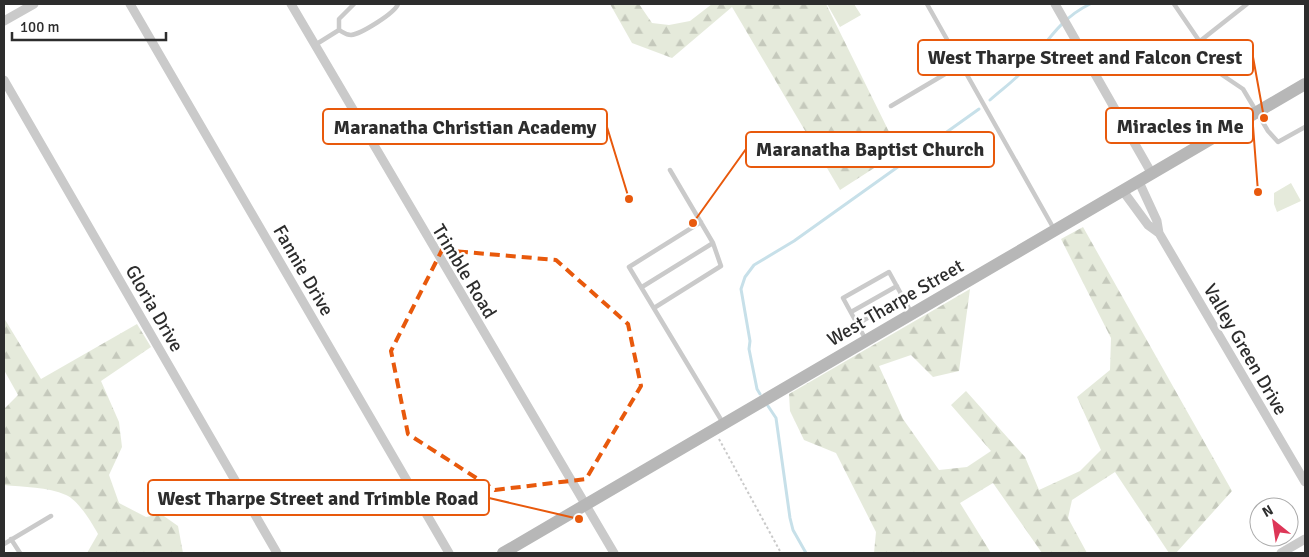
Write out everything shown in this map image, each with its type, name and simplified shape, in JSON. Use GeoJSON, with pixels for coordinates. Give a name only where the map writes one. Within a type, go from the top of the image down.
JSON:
{"type":"FeatureCollection","features":[{"type":"Feature","properties":{"kind":"main road","name":"West Tharpe Street"},"geometry":{"type":"LineString","coordinates":[[503,553],[1305,84]]}},
{"type":"Feature","properties":{"kind":"street"},"geometry":{"type":"LineString","coordinates":[[4,21],[34,4]]}},
{"type":"Feature","properties":{"kind":"street","name":"Fannie Drive"},"geometry":{"type":"LineString","coordinates":[[130,4],[449,553]]}},
{"type":"Feature","properties":{"kind":"street","name":"Trimble Road"},"geometry":{"type":"LineString","coordinates":[[291,4],[614,553]]}},
{"type":"Feature","properties":{"kind":"street"},"geometry":{"type":"LineString","coordinates":[[1057,8],[1152,174]]}},
{"type":"Feature","properties":{"kind":"street","name":"Gloria Drive"},"geometry":{"type":"LineString","coordinates":[[4,80],[277,553]]}},
{"type":"Feature","properties":{"kind":"street","name":"Valley Green Drive"},"geometry":{"type":"LineString","coordinates":[[1139,182],[1157,221],[1159,232],[1305,482]]}},
{"type":"Feature","properties":{"kind":"street","name":"Valley Green Drive"},"geometry":{"type":"LineString","coordinates":[[1123,191],[1148,226],[1159,232]]}},
{"type":"Feature","properties":{"kind":"street"},"geometry":{"type":"LineString","coordinates":[[1281,553],[1305,539]]}},
{"type":"Feature","properties":{"kind":"lane"},"geometry":{"type":"LineString","coordinates":[[339,30],[338,18],[354,4]]}},
{"type":"Feature","properties":{"kind":"lane"},"geometry":{"type":"LineString","coordinates":[[339,30],[350,35],[357,33],[392,14],[398,4]]}},
{"type":"Feature","properties":{"kind":"lane"},"geometry":{"type":"LineString","coordinates":[[927,4],[1054,230]]}},
{"type":"Feature","properties":{"kind":"lane"},"geometry":{"type":"LineString","coordinates":[[1174,4],[1200,42]]}},
{"type":"Feature","properties":{"kind":"lane"},"geometry":{"type":"LineString","coordinates":[[1247,4],[1195,45],[1197,58],[1243,89],[1256,113],[1278,142],[1305,127]]}},
{"type":"Feature","properties":{"kind":"lane"},"geometry":{"type":"LineString","coordinates":[[315,45],[339,30]]}},
{"type":"Feature","properties":{"kind":"lane"},"geometry":{"type":"LineString","coordinates":[[890,106],[962,64]]}},
{"type":"Feature","properties":{"kind":"lane"},"geometry":{"type":"LineString","coordinates":[[654,308],[721,266],[713,243],[670,170]]}},
{"type":"Feature","properties":{"kind":"lane"},"geometry":{"type":"LineString","coordinates":[[701,222],[630,267],[719,427]]}},
{"type":"Feature","properties":{"kind":"lane"},"geometry":{"type":"LineString","coordinates":[[642,287],[713,243]]}},
{"type":"Feature","properties":{"kind":"lane"},"geometry":{"type":"LineString","coordinates":[[866,340],[843,298],[889,272],[912,314]]}},
{"type":"Feature","properties":{"kind":"lane"},"geometry":{"type":"LineString","coordinates":[[850,312],[897,286]]}},
{"type":"Feature","properties":{"kind":"lane"},"geometry":{"type":"LineString","coordinates":[[857,324],[903,298]]}},
{"type":"Feature","properties":{"kind":"lane"},"geometry":{"type":"LineString","coordinates":[[4,544],[51,516]]}},
{"type":"Feature","properties":{"kind":"lane"},"geometry":{"type":"LineString","coordinates":[[11,539],[20,553]]}},
{"type":"Feature","properties":{"kind":"path"},"geometry":{"type":"LineString","coordinates":[[719,427],[780,553]]}},
{"type":"Feature","properties":{"kind":"highlighted area"},"geometry":{"type":"Polygon","coordinates":[[[442,250],[556,260],[628,324],[641,386],[586,479],[495,490],[408,434],[391,351],[442,250]]]}},
{"type":"Feature","properties":{"kind":"green space"},"geometry":{"type":"Polygon","coordinates":[[[610,4],[639,4],[652,23],[669,25],[690,21],[712,4],[826,4],[899,152],[840,190],[732,7],[672,58],[632,43],[610,4]]]}},
{"type":"Feature","properties":{"kind":"green space"},"geometry":{"type":"Polygon","coordinates":[[[827,4],[854,4],[861,15],[840,27],[827,4]]]}},
{"type":"Feature","properties":{"kind":"green space"},"geometry":{"type":"Polygon","coordinates":[[[1291,183],[1301,201],[1277,212],[1274,204],[1274,193],[1291,183]]]}},
{"type":"Feature","properties":{"kind":"green space"},"geometry":{"type":"Polygon","coordinates":[[[1083,227],[1232,491],[1176,553],[1169,553],[1115,472],[1072,500],[1068,518],[1087,553],[1042,553],[993,483],[960,503],[991,553],[874,553],[876,532],[836,453],[804,440],[790,411],[789,394],[970,289],[959,371],[933,377],[911,355],[879,366],[903,419],[939,470],[967,467],[991,451],[951,405],[966,391],[1025,457],[1039,490],[1080,471],[1101,450],[1077,397],[1110,370],[1111,338],[1061,239],[1083,227]]]}},
{"type":"Feature","properties":{"kind":"green space"},"geometry":{"type":"Polygon","coordinates":[[[4,318],[41,379],[137,324],[151,347],[101,381],[119,422],[122,447],[109,475],[119,503],[146,517],[161,514],[178,526],[183,553],[87,553],[98,534],[84,512],[71,498],[51,490],[4,485],[4,409],[18,395],[4,370],[4,318]]]}},
{"type":"Feature","properties":{"kind":"waterway"},"geometry":{"type":"LineString","coordinates":[[990,100],[1023,71],[1063,23],[1090,4]]}},
{"type":"Feature","properties":{"kind":"waterway"},"geometry":{"type":"LineString","coordinates":[[760,394],[757,389],[749,349],[750,341],[741,289],[745,277],[754,265],[794,241],[979,109]]}},
{"type":"Feature","properties":{"kind":"waterway"},"geometry":{"type":"LineString","coordinates":[[768,406],[776,418],[793,530],[806,553]]}},
{"type":"Feature","properties":{"kind":"place","name":"West Tharpe Street and Falcon Crest"},"geometry":{"type":"Point","coordinates":[1264,118]}},
{"type":"Feature","properties":{"kind":"place","name":"Miracles in Me"},"geometry":{"type":"Point","coordinates":[1258,192]}},
{"type":"Feature","properties":{"kind":"place","name":"Maranatha Christian Academy"},"geometry":{"type":"Point","coordinates":[629,199]}},
{"type":"Feature","properties":{"kind":"place","name":"Maranatha Baptist Church"},"geometry":{"type":"Point","coordinates":[693,223]}},
{"type":"Feature","properties":{"kind":"place","name":"West Tharpe Street and Trimble Road"},"geometry":{"type":"Point","coordinates":[579,519]}}]}
